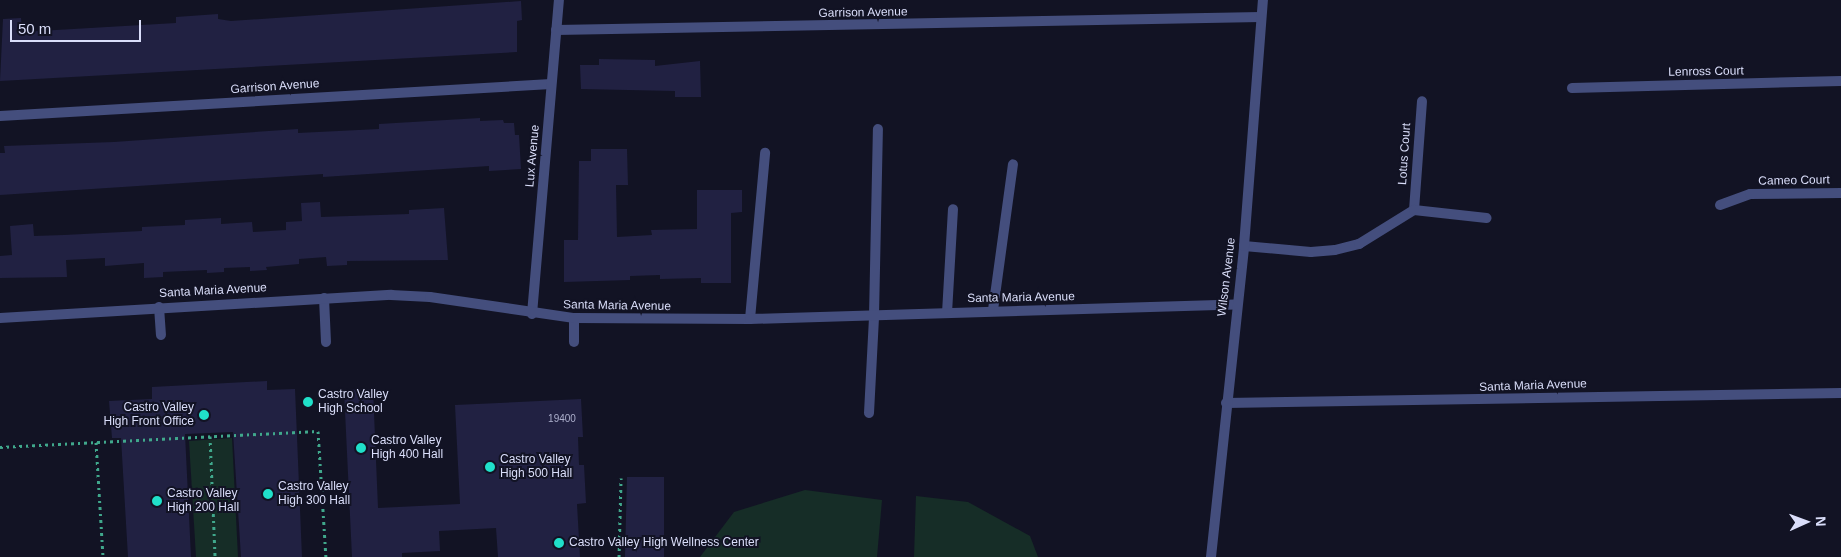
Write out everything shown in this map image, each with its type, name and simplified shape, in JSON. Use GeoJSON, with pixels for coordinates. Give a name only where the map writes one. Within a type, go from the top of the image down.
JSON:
{"type":"FeatureCollection","features":[{"type":"Feature","properties":{"kind":"street","name":"Lux Avenue"},"geometry":{"type":"LineString","coordinates":[[532,314],[559,0]]}},
{"type":"Feature","properties":{"kind":"street","name":"Wilson Avenue"},"geometry":{"type":"LineString","coordinates":[[1211,557],[1235,305],[1244,246],[1262,0]]}},
{"type":"Feature","properties":{"kind":"street","name":"Garrison Avenue"},"geometry":{"type":"LineString","coordinates":[[556,30],[1261,17]]}},
{"type":"Feature","properties":{"kind":"street","name":"Lenross Court"},"geometry":{"type":"LineString","coordinates":[[1572,88],[1841,82]]}},
{"type":"Feature","properties":{"kind":"street","name":"Garrison Avenue"},"geometry":{"type":"LineString","coordinates":[[0,116],[551,84]]}},
{"type":"Feature","properties":{"kind":"street","name":"Lotus Court"},"geometry":{"type":"LineString","coordinates":[[1414,210],[1422,101]]}},
{"type":"Feature","properties":{"kind":"street"},"geometry":{"type":"LineString","coordinates":[[868,413],[874,316],[878,129]]}},
{"type":"Feature","properties":{"kind":"street"},"geometry":{"type":"LineString","coordinates":[[750,319],[765,153]]}},
{"type":"Feature","properties":{"kind":"street"},"geometry":{"type":"LineString","coordinates":[[993,310],[1012,164]]}},
{"type":"Feature","properties":{"kind":"street","name":"Cameo Court"},"geometry":{"type":"LineString","coordinates":[[1720,205],[1750,194],[1841,192]]}},
{"type":"Feature","properties":{"kind":"street"},"geometry":{"type":"LineString","coordinates":[[947,313],[953,209]]}},
{"type":"Feature","properties":{"kind":"street"},"geometry":{"type":"LineString","coordinates":[[1244,246],[1311,252],[1335,250],[1358,244],[1414,210],[1487,218]]}},
{"type":"Feature","properties":{"kind":"street","name":"Santa Maria Avenue"},"geometry":{"type":"LineString","coordinates":[[0,318],[324,298],[430,297],[532,314],[574,318],[750,319],[874,316],[993,310],[1235,305]]}},
{"type":"Feature","properties":{"kind":"street"},"geometry":{"type":"LineString","coordinates":[[324,298],[326,342]]}},
{"type":"Feature","properties":{"kind":"street"},"geometry":{"type":"LineString","coordinates":[[159,307],[161,335]]}},
{"type":"Feature","properties":{"kind":"street"},"geometry":{"type":"LineString","coordinates":[[574,318],[574,342]]}},
{"type":"Feature","properties":{"kind":"street","name":"Santa Maria Avenue"},"geometry":{"type":"LineString","coordinates":[[1226,403],[1841,393]]}},
{"type":"Feature","properties":{"kind":"path"},"geometry":{"type":"LineString","coordinates":[[0,447],[318,431],[326,557]]}},
{"type":"Feature","properties":{"kind":"path"},"geometry":{"type":"LineString","coordinates":[[210,436],[215,557]]}},
{"type":"Feature","properties":{"kind":"path"},"geometry":{"type":"LineString","coordinates":[[96,442],[103,557]]}},
{"type":"Feature","properties":{"kind":"path"},"geometry":{"type":"LineString","coordinates":[[619,557],[621,478]]}},
{"type":"Feature","properties":{"kind":"green space"},"geometry":{"type":"Polygon","coordinates":[[[232,438],[238,557],[196,557],[189,441],[232,438]]]}},
{"type":"Feature","properties":{"kind":"green space"},"geometry":{"type":"Polygon","coordinates":[[[805,490],[882,500],[877,557],[700,557],[734,512],[805,490]]]}},
{"type":"Feature","properties":{"kind":"green space"},"geometry":{"type":"Polygon","coordinates":[[[916,496],[968,502],[1030,536],[1038,557],[914,557],[916,496]]]}},
{"type":"Feature","properties":{"kind":"building"},"geometry":{"type":"Polygon","coordinates":[[[521,1],[522,20],[517,21],[517,52],[0,81],[3,19],[21,18],[22,32],[176,23],[176,17],[218,14],[218,19],[231,21],[521,1]]]}},
{"type":"Feature","properties":{"kind":"building"},"geometry":{"type":"Polygon","coordinates":[[[599,59],[655,60],[655,66],[700,61],[701,97],[675,97],[675,91],[581,89],[580,65],[599,65],[599,59]]]}},
{"type":"Feature","properties":{"kind":"building"},"geometry":{"type":"Polygon","coordinates":[[[480,118],[480,121],[503,120],[504,123],[514,123],[515,135],[519,135],[521,169],[489,171],[489,166],[323,177],[323,174],[0,195],[0,153],[5,153],[4,146],[114,142],[298,129],[298,133],[379,129],[379,124],[480,118]]]}},
{"type":"Feature","properties":{"kind":"building"},"geometry":{"type":"Polygon","coordinates":[[[591,149],[627,149],[628,185],[616,185],[617,237],[652,235],[651,230],[697,229],[697,190],[742,190],[742,212],[731,213],[731,283],[701,283],[701,278],[660,279],[660,275],[630,276],[630,280],[564,282],[564,240],[578,240],[579,161],[591,161],[591,149]]]}},
{"type":"Feature","properties":{"kind":"building"},"geometry":{"type":"Polygon","coordinates":[[[320,202],[321,217],[409,214],[409,210],[444,208],[448,260],[347,261],[347,265],[327,266],[326,257],[299,259],[299,264],[266,267],[267,270],[250,271],[250,267],[224,268],[224,272],[207,273],[207,270],[163,272],[163,277],[144,278],[144,263],[105,266],[105,258],[66,260],[67,277],[0,278],[0,256],[12,255],[10,226],[33,224],[34,236],[64,235],[142,231],[142,227],[185,225],[185,220],[221,218],[221,224],[252,222],[253,232],[286,230],[286,222],[302,221],[301,203],[320,202]]]}},
{"type":"Feature","properties":{"kind":"building"},"geometry":{"type":"Polygon","coordinates":[[[267,381],[267,390],[295,389],[302,557],[241,557],[233,432],[185,434],[191,557],[128,557],[121,438],[112,438],[109,401],[152,399],[152,387],[267,381]]]}},
{"type":"Feature","properties":{"kind":"building"},"geometry":{"type":"Polygon","coordinates":[[[373,389],[378,508],[460,504],[455,405],[581,399],[583,437],[578,437],[579,465],[584,465],[586,503],[577,504],[580,557],[498,557],[496,528],[439,531],[440,551],[402,553],[402,557],[352,557],[344,390],[373,389]]]}},
{"type":"Feature","properties":{"kind":"building"},"geometry":{"type":"Polygon","coordinates":[[[627,477],[664,477],[664,557],[625,557],[627,477]]]}},
{"type":"Feature","properties":{"kind":"place","name":"Castro Valley High School"},"geometry":{"type":"Point","coordinates":[308,402]}},
{"type":"Feature","properties":{"kind":"place","name":"Castro Valley High Front Office"},"geometry":{"type":"Point","coordinates":[204,415]}},
{"type":"Feature","properties":{"kind":"place","name":"Castro Valley High 400 Hall"},"geometry":{"type":"Point","coordinates":[361,448]}},
{"type":"Feature","properties":{"kind":"place","name":"Castro Valley High 500 Hall"},"geometry":{"type":"Point","coordinates":[490,467]}},
{"type":"Feature","properties":{"kind":"place","name":"Castro Valley High 300 Hall"},"geometry":{"type":"Point","coordinates":[268,494]}},
{"type":"Feature","properties":{"kind":"place","name":"Castro Valley High 200 Hall"},"geometry":{"type":"Point","coordinates":[157,501]}},
{"type":"Feature","properties":{"kind":"place","name":"Castro Valley High Wellness Center"},"geometry":{"type":"Point","coordinates":[559,543]}}]}
